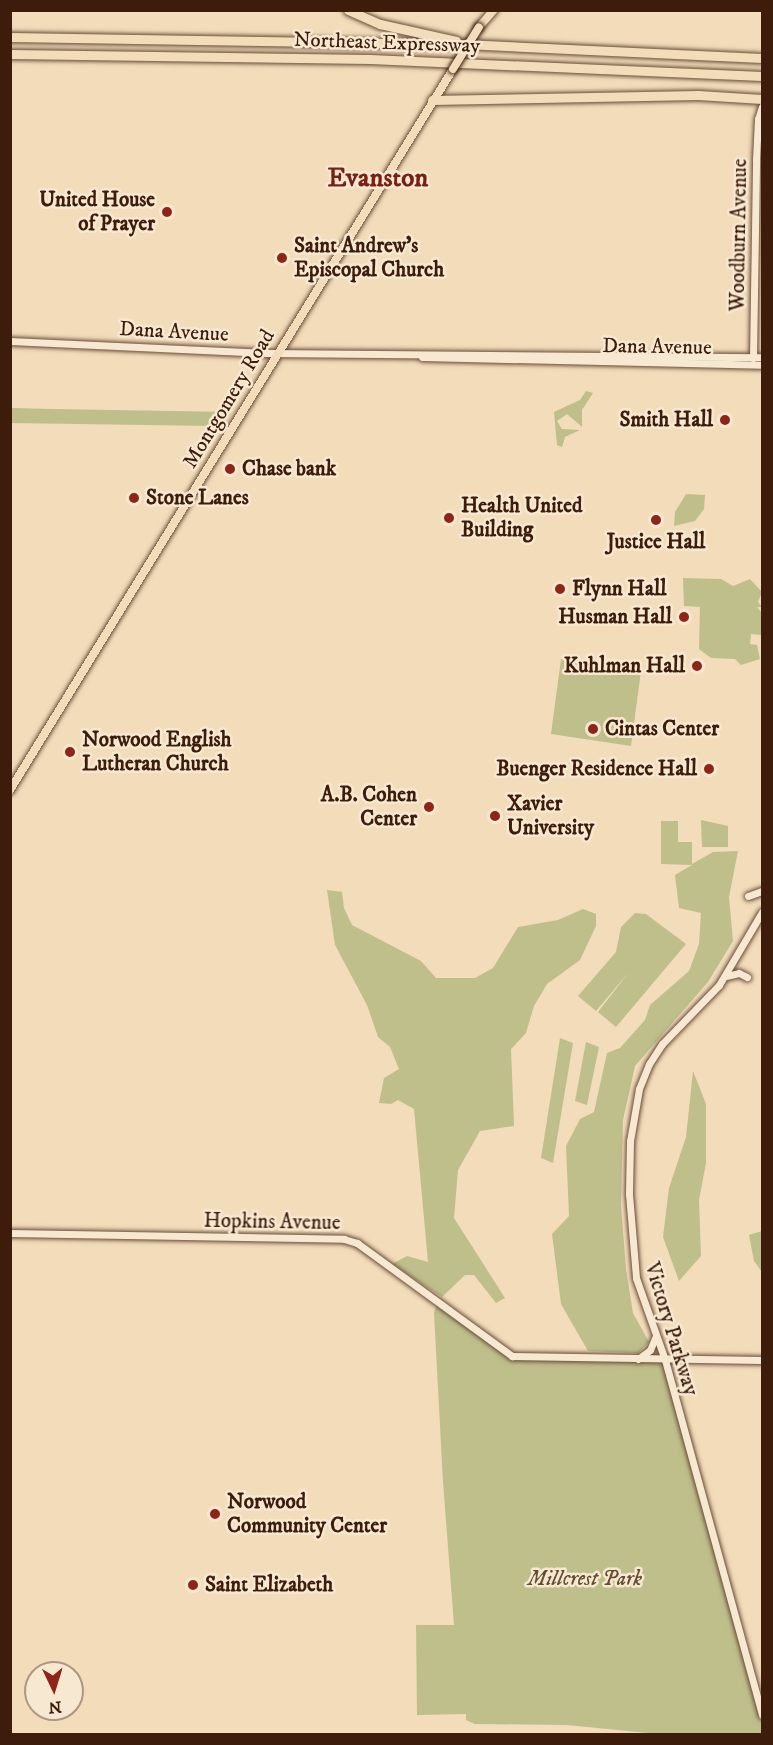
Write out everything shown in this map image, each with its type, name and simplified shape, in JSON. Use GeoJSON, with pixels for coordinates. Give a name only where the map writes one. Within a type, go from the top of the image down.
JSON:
{"type":"FeatureCollection","features":[{"type":"Feature","properties":{"kind":"highway"},"geometry":{"type":"LineString","coordinates":[[348,10],[380,24],[440,35],[464,44]]}},
{"type":"Feature","properties":{"kind":"highway","name":"Northeast Expressway"},"geometry":{"type":"LineString","coordinates":[[10,37],[464,44],[762,58]]}},
{"type":"Feature","properties":{"kind":"highway","name":"Northeast Expressway"},"geometry":{"type":"LineString","coordinates":[[10,54],[370,59],[762,76]]}},
{"type":"Feature","properties":{"kind":"highway"},"geometry":{"type":"LineString","coordinates":[[432,100],[698,95],[762,99]]}},
{"type":"Feature","properties":{"kind":"main road","name":"Montgomery Road"},"geometry":{"type":"LineString","coordinates":[[479,27],[484,10]]}},
{"type":"Feature","properties":{"kind":"main road","name":"Montgomery Road"},"geometry":{"type":"LineString","coordinates":[[10,790],[432,100],[479,27],[494,10]]}},
{"type":"Feature","properties":{"kind":"street","name":"Woodburn Avenue"},"geometry":{"type":"LineString","coordinates":[[753,360],[756,160],[762,108]]}},
{"type":"Feature","properties":{"kind":"street","name":"Dana Avenue"},"geometry":{"type":"LineString","coordinates":[[10,340],[277,353],[408,355],[444,359],[753,360],[762,357]]}},
{"type":"Feature","properties":{"kind":"street","name":"Dana Avenue"},"geometry":{"type":"LineString","coordinates":[[753,360],[762,365]]}},
{"type":"Feature","properties":{"kind":"street"},"geometry":{"type":"LineString","coordinates":[[748,896],[762,891]]}},
{"type":"Feature","properties":{"kind":"street","name":"Victory Parkway"},"geometry":{"type":"LineString","coordinates":[[762,912],[726,976],[654,1054],[637,1097],[630,1141],[631,1247],[636,1278],[665,1359],[762,1715]]}},
{"type":"Feature","properties":{"kind":"street"},"geometry":{"type":"LineString","coordinates":[[726,976],[739,973],[747,977]]}},
{"type":"Feature","properties":{"kind":"street","name":"Hopkins Avenue"},"geometry":{"type":"LineString","coordinates":[[10,1233],[344,1239],[357,1243],[506,1354],[602,1359],[762,1360]]}},
{"type":"Feature","properties":{"kind":"street"},"geometry":{"type":"LineString","coordinates":[[638,1359],[650,1350],[656,1336]]}},
{"type":"Feature","properties":{"kind":"green space"},"geometry":{"type":"Polygon","coordinates":[[[586,391],[593,393],[582,410],[582,427],[567,414],[557,421],[562,429],[580,430],[565,437],[562,447],[557,445],[554,412],[580,400],[586,391]]]}},
{"type":"Feature","properties":{"kind":"green space"},"geometry":{"type":"Polygon","coordinates":[[[11,408],[231,412],[225,423],[215,422],[214,426],[11,423],[11,408]]]}},
{"type":"Feature","properties":{"kind":"green space"},"geometry":{"type":"Polygon","coordinates":[[[686,494],[705,495],[704,509],[695,521],[674,526],[675,512],[686,494]]]}},
{"type":"Feature","properties":{"kind":"green space"},"geometry":{"type":"Polygon","coordinates":[[[683,578],[721,579],[733,586],[750,579],[762,592],[758,602],[762,607],[757,607],[762,613],[762,635],[751,634],[750,644],[757,645],[760,659],[741,665],[735,659],[711,658],[699,649],[700,607],[684,606],[683,578]]]}},
{"type":"Feature","properties":{"kind":"green space"},"geometry":{"type":"Polygon","coordinates":[[[561,659],[641,671],[631,746],[551,734],[561,659]]]}},
{"type":"Feature","properties":{"kind":"green space"},"geometry":{"type":"Polygon","coordinates":[[[701,820],[728,826],[728,847],[702,847],[701,820]]]}},
{"type":"Feature","properties":{"kind":"green space"},"geometry":{"type":"Polygon","coordinates":[[[661,821],[678,821],[678,842],[692,842],[692,864],[713,852],[738,851],[729,897],[733,941],[708,982],[635,1066],[623,1120],[621,1205],[626,1269],[633,1313],[649,1342],[638,1353],[588,1351],[561,1304],[552,1234],[569,1216],[566,1146],[580,1119],[594,1112],[607,1053],[620,1048],[645,1020],[650,1005],[689,971],[699,944],[701,913],[679,908],[675,875],[692,865],[661,864],[661,821]]]}},
{"type":"Feature","properties":{"kind":"green space"},"geometry":{"type":"Polygon","coordinates":[[[327,890],[342,892],[344,908],[352,925],[421,961],[436,978],[475,978],[493,968],[518,927],[558,920],[583,909],[596,914],[596,926],[580,960],[547,984],[534,1006],[526,1033],[511,1049],[514,1126],[480,1131],[458,1170],[454,1218],[505,1298],[496,1303],[474,1275],[465,1275],[442,1297],[392,1264],[407,1256],[428,1262],[414,1109],[398,1100],[391,1104],[379,1103],[384,1078],[399,1069],[390,1047],[378,1037],[367,1005],[335,945],[327,890]]]}},
{"type":"Feature","properties":{"kind":"green space"},"geometry":{"type":"Polygon","coordinates":[[[635,913],[646,914],[686,944],[616,1027],[598,1012],[629,972],[596,1011],[578,996],[616,952],[621,927],[635,913]]]}},
{"type":"Feature","properties":{"kind":"green space"},"geometry":{"type":"Polygon","coordinates":[[[560,1038],[573,1043],[553,1163],[541,1158],[560,1038]]]}},
{"type":"Feature","properties":{"kind":"green space"},"geometry":{"type":"Polygon","coordinates":[[[586,1042],[599,1047],[587,1105],[575,1101],[586,1042]]]}},
{"type":"Feature","properties":{"kind":"green space"},"geometry":{"type":"Polygon","coordinates":[[[693,1071],[706,1104],[706,1163],[699,1200],[701,1256],[679,1281],[663,1237],[669,1188],[686,1137],[693,1071]]]}},
{"type":"Feature","properties":{"kind":"green space"},"geometry":{"type":"Polygon","coordinates":[[[762,1231],[762,1272],[754,1261],[749,1235],[762,1231]]]}},
{"type":"Feature","properties":{"kind":"green space","name":"Millcrest Park"},"geometry":{"type":"Polygon","coordinates":[[[437,1303],[506,1354],[665,1360],[762,1715],[762,1734],[658,1734],[567,1725],[475,1724],[466,1720],[466,1714],[417,1715],[416,1625],[454,1625],[443,1482],[434,1313],[437,1303]]]}},
{"type":"Feature","properties":{"kind":"place","name":"United House of Prayer"},"geometry":{"type":"Point","coordinates":[167,212]}},
{"type":"Feature","properties":{"kind":"place","name":"Saint Andrew's Episcopal Church"},"geometry":{"type":"Point","coordinates":[282,258]}},
{"type":"Feature","properties":{"kind":"place","name":"Smith Hall"},"geometry":{"type":"Point","coordinates":[725,420]}},
{"type":"Feature","properties":{"kind":"place","name":"Chase bank"},"geometry":{"type":"Point","coordinates":[230,469]}},
{"type":"Feature","properties":{"kind":"place","name":"Stone Lanes"},"geometry":{"type":"Point","coordinates":[134,498]}},
{"type":"Feature","properties":{"kind":"place","name":"Health United Building"},"geometry":{"type":"Point","coordinates":[449,518]}},
{"type":"Feature","properties":{"kind":"place","name":"Justice Hall"},"geometry":{"type":"Point","coordinates":[656,520]}},
{"type":"Feature","properties":{"kind":"place","name":"Flynn Hall"},"geometry":{"type":"Point","coordinates":[560,589]}},
{"type":"Feature","properties":{"kind":"place","name":"Husman Hall"},"geometry":{"type":"Point","coordinates":[684,617]}},
{"type":"Feature","properties":{"kind":"place","name":"Kuhlman Hall"},"geometry":{"type":"Point","coordinates":[697,666]}},
{"type":"Feature","properties":{"kind":"place","name":"Cintas Center"},"geometry":{"type":"Point","coordinates":[593,729]}},
{"type":"Feature","properties":{"kind":"place","name":"Norwood English Lutheran Church"},"geometry":{"type":"Point","coordinates":[70,752]}},
{"type":"Feature","properties":{"kind":"place","name":"Buenger Residence Hall"},"geometry":{"type":"Point","coordinates":[709,769]}},
{"type":"Feature","properties":{"kind":"place","name":"A.B. Cohen Center"},"geometry":{"type":"Point","coordinates":[429,807]}},
{"type":"Feature","properties":{"kind":"place","name":"Xavier University"},"geometry":{"type":"Point","coordinates":[495,816]}},
{"type":"Feature","properties":{"kind":"place","name":"Norwood Community Center"},"geometry":{"type":"Point","coordinates":[215,1514]}},
{"type":"Feature","properties":{"kind":"place","name":"Saint Elizabeth"},"geometry":{"type":"Point","coordinates":[193,1585]}},
{"type":"Feature","properties":{"kind":"district","name":"Evanston"},"geometry":{"type":"Point","coordinates":[378,179]}}]}
